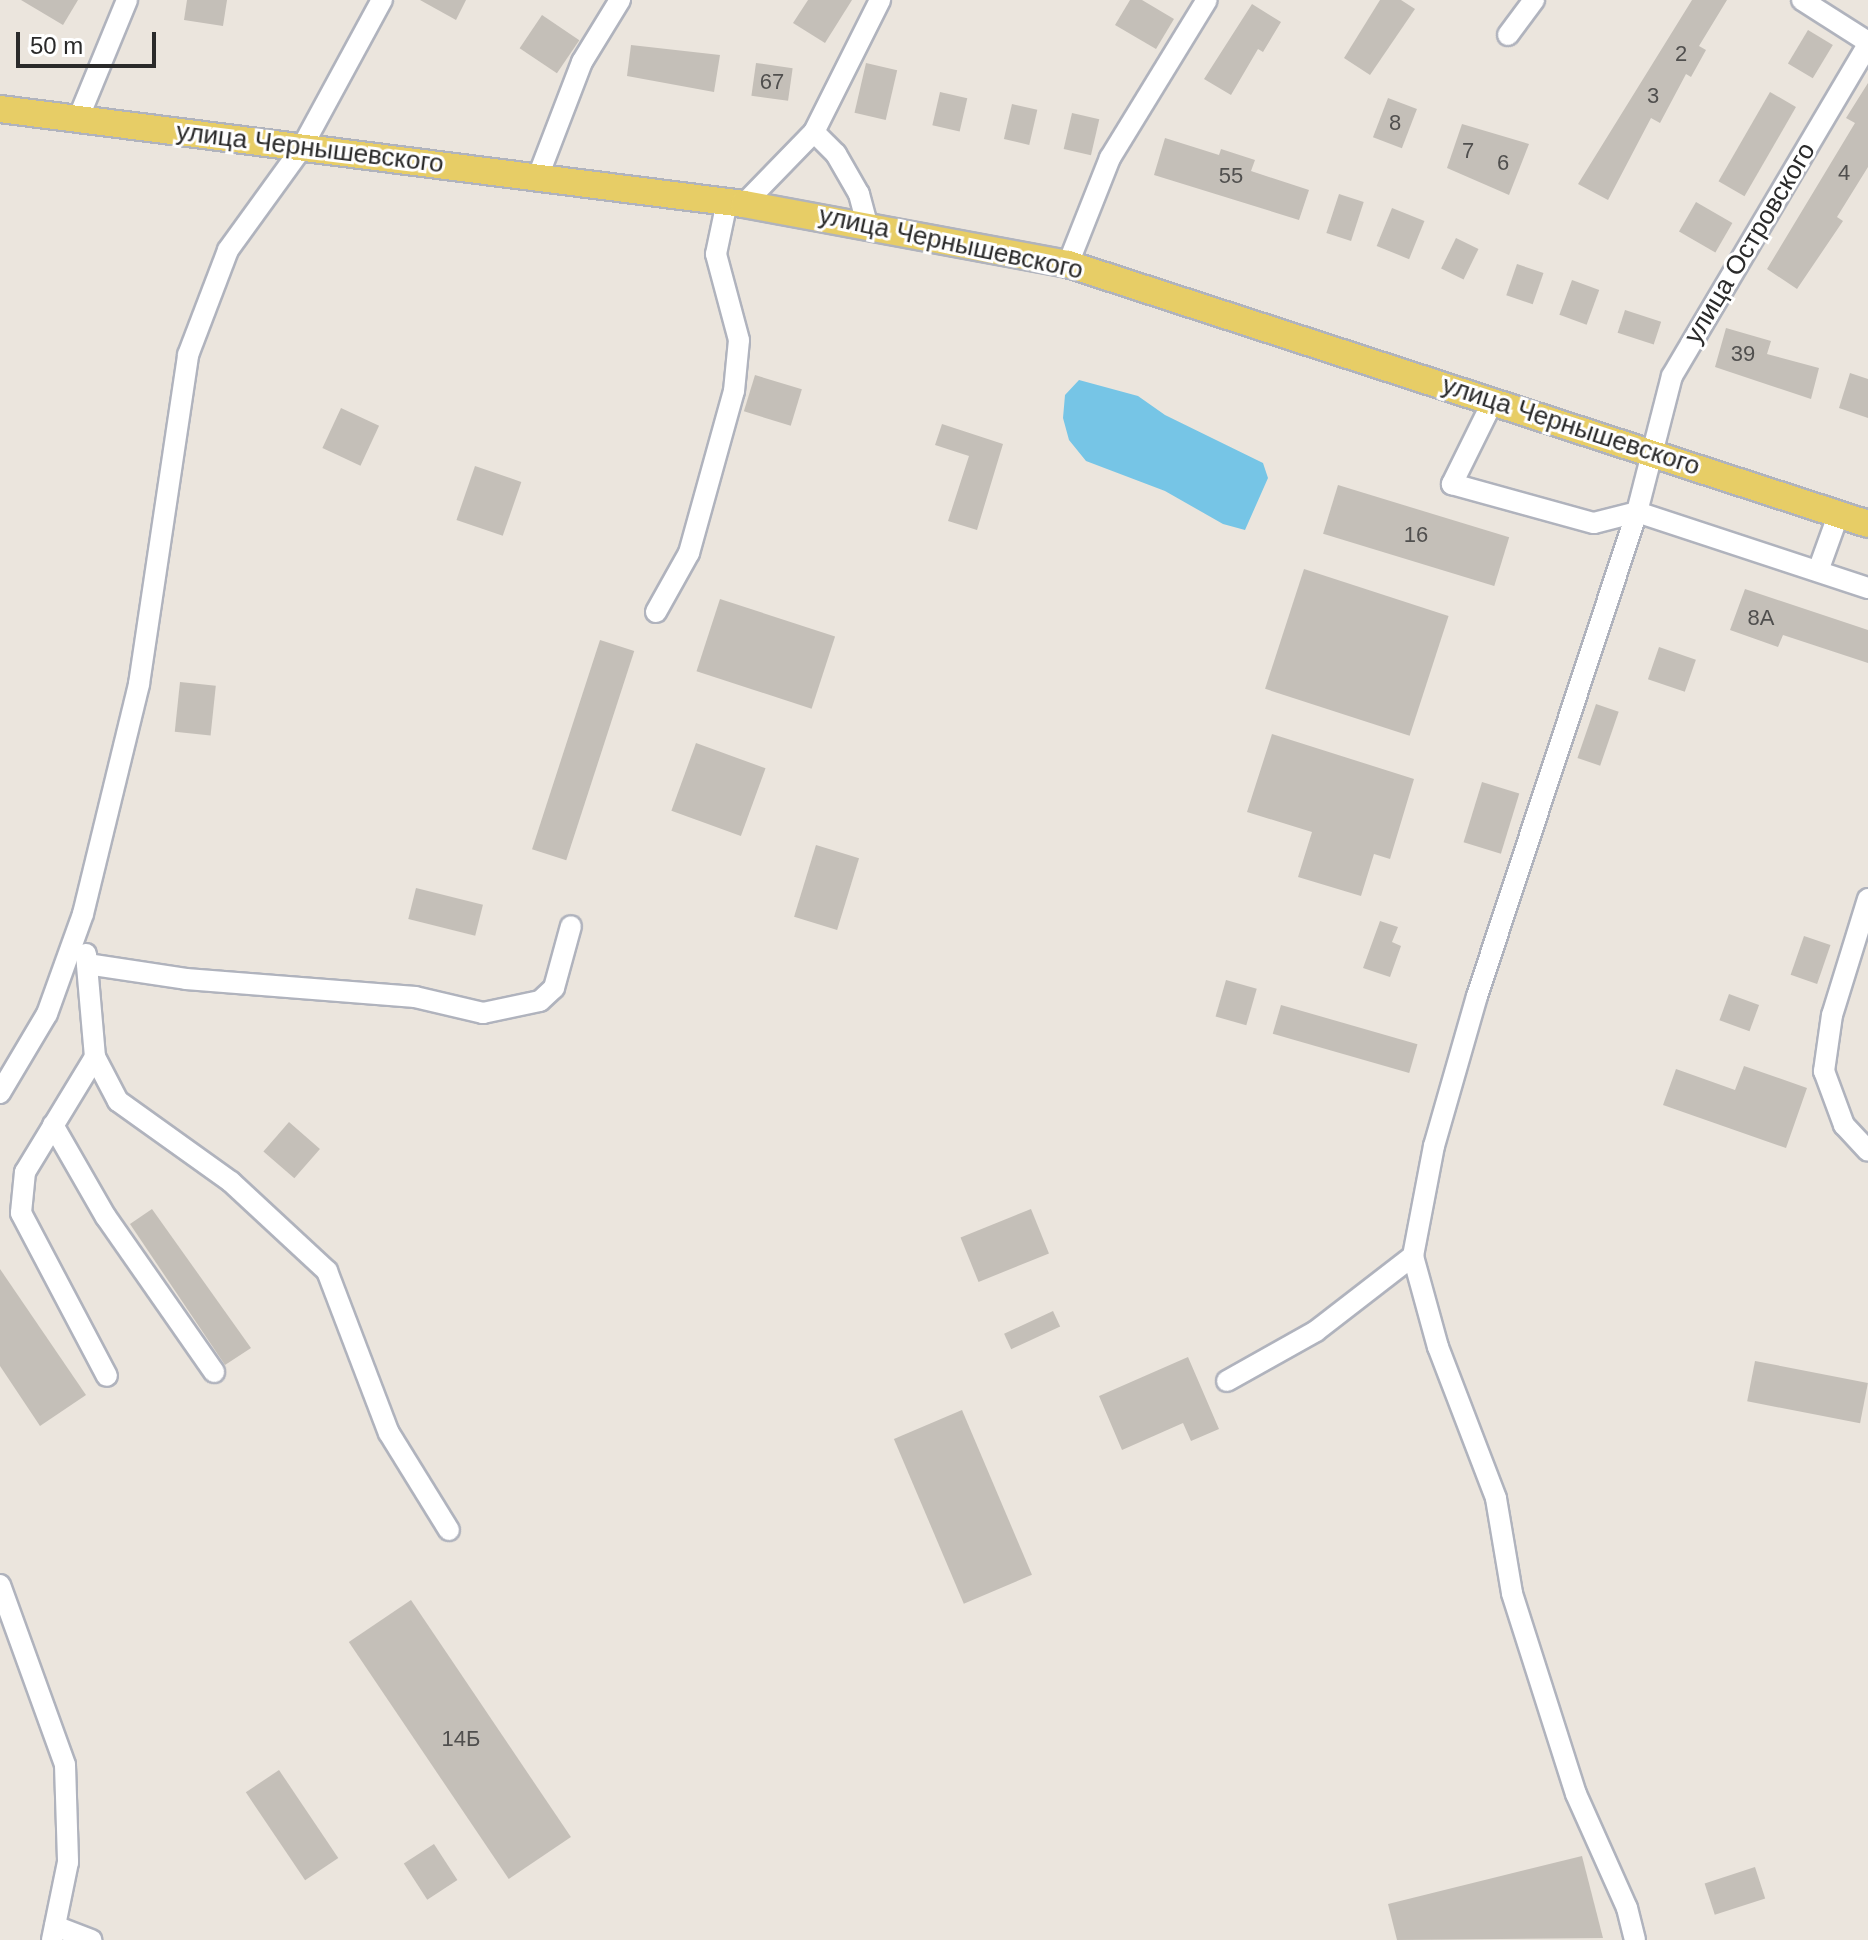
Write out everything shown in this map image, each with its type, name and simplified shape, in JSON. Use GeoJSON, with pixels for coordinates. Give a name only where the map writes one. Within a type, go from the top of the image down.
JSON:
{"type":"FeatureCollection","features":[{"type":"Feature","properties":{"kind":"main road","name":"улица Чернышевского"},"geometry":{"type":"LineString","coordinates":[[0,109],[301,149],[539,174],[867,223],[1068,264],[1868,524]]}},
{"type":"Feature","properties":{"kind":"street"},"geometry":{"type":"LineString","coordinates":[[78,119],[127,0]]}},
{"type":"Feature","properties":{"kind":"street"},"geometry":{"type":"LineString","coordinates":[[0,1093],[47,1014],[83,914],[139,684],[188,355],[228,250],[301,149],[382,0]]}},
{"type":"Feature","properties":{"kind":"street"},"geometry":{"type":"LineString","coordinates":[[539,174],[582,62],[620,0]]}},
{"type":"Feature","properties":{"kind":"street"},"geometry":{"type":"LineString","coordinates":[[656,612],[689,553],[734,391],[739,340],[716,254],[736,203],[814,132],[880,0]]}},
{"type":"Feature","properties":{"kind":"street"},"geometry":{"type":"LineString","coordinates":[[1068,264],[1110,158],[1207,0]]}},
{"type":"Feature","properties":{"kind":"street"},"geometry":{"type":"LineString","coordinates":[[1508,35],[1534,0]]}},
{"type":"Feature","properties":{"kind":"street"},"geometry":{"type":"LineString","coordinates":[[1802,0],[1868,43]]}},
{"type":"Feature","properties":{"kind":"street","name":"улица Островского"},"geometry":{"type":"LineString","coordinates":[[1413,1256],[1434,1146],[1477,996],[1637,512],[1672,376],[1868,43]]}},
{"type":"Feature","properties":{"kind":"street"},"geometry":{"type":"LineString","coordinates":[[814,132],[844,167],[867,223]]}},
{"type":"Feature","properties":{"kind":"street"},"geometry":{"type":"LineString","coordinates":[[1493,401],[1452,484],[1594,523],[1637,512],[1868,588]]}},
{"type":"Feature","properties":{"kind":"street"},"geometry":{"type":"LineString","coordinates":[[1818,571],[1839,513]]}},
{"type":"Feature","properties":{"kind":"street"},"geometry":{"type":"LineString","coordinates":[[1868,899],[1832,1015],[1824,1071],[1844,1125],[1868,1151]]}},
{"type":"Feature","properties":{"kind":"street"},"geometry":{"type":"LineString","coordinates":[[83,914],[95,1057],[118,1101],[231,1182],[327,1271],[389,1433],[449,1530]]}},
{"type":"Feature","properties":{"kind":"street"},"geometry":{"type":"LineString","coordinates":[[87,964],[186,979],[415,997],[483,1013],[540,1001],[554,988],[571,926]]}},
{"type":"Feature","properties":{"kind":"street"},"geometry":{"type":"LineString","coordinates":[[95,1057],[25,1172],[21,1213],[107,1376]]}},
{"type":"Feature","properties":{"kind":"street"},"geometry":{"type":"LineString","coordinates":[[53,1125],[106,1217],[214,1372]]}},
{"type":"Feature","properties":{"kind":"street"},"geometry":{"type":"LineString","coordinates":[[1227,1381],[1316,1331],[1413,1256],[1438,1347],[1496,1498],[1512,1593],[1576,1794],[1627,1908],[1635,1940]]}},
{"type":"Feature","properties":{"kind":"street"},"geometry":{"type":"LineString","coordinates":[[0,1585],[65,1765],[68,1862],[53,1933],[91,1940]]}},
{"type":"Feature","properties":{"kind":"water"},"geometry":{"type":"Polygon","coordinates":[[[1079,380],[1138,396],[1165,415],[1263,463],[1268,478],[1245,530],[1223,524],[1165,491],[1086,461],[1069,440],[1063,418],[1065,395],[1079,380]]]}},
{"type":"Feature","properties":{"kind":"building"},"geometry":{"type":"Polygon","coordinates":[[[21,0],[78,0],[63,25],[21,0]]]}},
{"type":"Feature","properties":{"kind":"building"},"geometry":{"type":"Polygon","coordinates":[[[187,0],[227,0],[223,26],[184,20],[187,0]]]}},
{"type":"Feature","properties":{"kind":"building"},"geometry":{"type":"Polygon","coordinates":[[[420,0],[466,0],[456,20],[420,0]]]}},
{"type":"Feature","properties":{"kind":"building"},"geometry":{"type":"Polygon","coordinates":[[[808,0],[852,0],[825,43],[793,23],[808,0]]]}},
{"type":"Feature","properties":{"kind":"building"},"geometry":{"type":"Polygon","coordinates":[[[1130,0],[1142,0],[1174,19],[1156,49],[1115,25],[1130,0]]]}},
{"type":"Feature","properties":{"kind":"building"},"geometry":{"type":"Polygon","coordinates":[[[1380,0],[1401,0],[1415,9],[1370,75],[1344,58],[1380,0]]]}},
{"type":"Feature","properties":{"kind":"building"},"geometry":{"type":"Polygon","coordinates":[[[1692,0],[1727,0],[1699,46],[1706,50],[1691,77],[1686,74],[1660,123],[1651,118],[1608,200],[1578,184],[1692,0]]]}},
{"type":"Feature","properties":{"kind":"building"},"geometry":{"type":"Polygon","coordinates":[[[1252,4],[1281,22],[1263,52],[1258,49],[1231,95],[1204,79],[1252,4]]]}},
{"type":"Feature","properties":{"kind":"building"},"geometry":{"type":"Polygon","coordinates":[[[542,15],[579,40],[557,73],[520,48],[542,15]]]}},
{"type":"Feature","properties":{"kind":"building"},"geometry":{"type":"Polygon","coordinates":[[[1808,30],[1833,45],[1813,78],[1788,63],[1808,30]]]}},
{"type":"Feature","properties":{"kind":"building"},"geometry":{"type":"Polygon","coordinates":[[[631,45],[720,55],[714,92],[627,76],[631,45]]]}},
{"type":"Feature","properties":{"kind":"building"},"geometry":{"type":"Polygon","coordinates":[[[756,63],[793,68],[788,101],[751,96],[756,63]]]}},
{"type":"Feature","properties":{"kind":"building"},"geometry":{"type":"Polygon","coordinates":[[[866,63],[897,70],[886,120],[855,113],[866,63]]]}},
{"type":"Feature","properties":{"kind":"building"},"geometry":{"type":"Polygon","coordinates":[[[1868,83],[1868,167],[1837,217],[1843,221],[1797,289],[1767,269],[1855,123],[1846,118],[1868,83]]]}},
{"type":"Feature","properties":{"kind":"building"},"geometry":{"type":"Polygon","coordinates":[[[940,92],[967,98],[960,131],[932,125],[940,92]]]}},
{"type":"Feature","properties":{"kind":"building"},"geometry":{"type":"Polygon","coordinates":[[[1770,92],[1796,107],[1744,196],[1718,181],[1770,92]]]}},
{"type":"Feature","properties":{"kind":"building"},"geometry":{"type":"Polygon","coordinates":[[[1388,98],[1417,109],[1402,148],[1373,137],[1388,98]]]}},
{"type":"Feature","properties":{"kind":"building"},"geometry":{"type":"Polygon","coordinates":[[[1012,104],[1037,110],[1029,145],[1004,139],[1012,104]]]}},
{"type":"Feature","properties":{"kind":"building"},"geometry":{"type":"Polygon","coordinates":[[[1072,113],[1099,119],[1091,155],[1064,149],[1072,113]]]}},
{"type":"Feature","properties":{"kind":"building"},"geometry":{"type":"Polygon","coordinates":[[[1462,124],[1529,144],[1509,195],[1447,168],[1462,124]]]}},
{"type":"Feature","properties":{"kind":"building"},"geometry":{"type":"Polygon","coordinates":[[[1165,138],[1219,155],[1221,149],[1255,160],[1251,171],[1309,190],[1299,220],[1154,175],[1165,138]]]}},
{"type":"Feature","properties":{"kind":"building"},"geometry":{"type":"Polygon","coordinates":[[[1339,194],[1364,202],[1351,241],[1326,233],[1339,194]]]}},
{"type":"Feature","properties":{"kind":"building"},"geometry":{"type":"Polygon","coordinates":[[[1696,202],[1732,223],[1715,252],[1679,231],[1696,202]]]}},
{"type":"Feature","properties":{"kind":"building"},"geometry":{"type":"Polygon","coordinates":[[[1392,208],[1424,221],[1409,259],[1377,246],[1392,208]]]}},
{"type":"Feature","properties":{"kind":"building"},"geometry":{"type":"Polygon","coordinates":[[[1456,238],[1478,249],[1464,280],[1441,269],[1456,238]]]}},
{"type":"Feature","properties":{"kind":"building"},"geometry":{"type":"Polygon","coordinates":[[[1517,264],[1543,273],[1533,304],[1506,295],[1517,264]]]}},
{"type":"Feature","properties":{"kind":"building"},"geometry":{"type":"Polygon","coordinates":[[[1572,280],[1599,290],[1587,325],[1559,315],[1572,280]]]}},
{"type":"Feature","properties":{"kind":"building"},"geometry":{"type":"Polygon","coordinates":[[[1625,310],[1661,322],[1654,345],[1618,333],[1625,310]]]}},
{"type":"Feature","properties":{"kind":"building"},"geometry":{"type":"Polygon","coordinates":[[[1726,328],[1771,341],[1767,354],[1819,368],[1811,399],[1715,367],[1726,328]]]}},
{"type":"Feature","properties":{"kind":"building"},"geometry":{"type":"Polygon","coordinates":[[[1850,373],[1868,379],[1868,418],[1839,408],[1850,373]]]}},
{"type":"Feature","properties":{"kind":"building"},"geometry":{"type":"Polygon","coordinates":[[[755,375],[802,389],[791,426],[744,411],[755,375]]]}},
{"type":"Feature","properties":{"kind":"building"},"geometry":{"type":"Polygon","coordinates":[[[341,408],[379,426],[360,466],[322,448],[341,408]]]}},
{"type":"Feature","properties":{"kind":"building"},"geometry":{"type":"Polygon","coordinates":[[[942,424],[1003,444],[977,530],[948,521],[969,456],[935,445],[942,424]]]}},
{"type":"Feature","properties":{"kind":"building"},"geometry":{"type":"Polygon","coordinates":[[[475,466],[521,482],[503,536],[456,520],[475,466]]]}},
{"type":"Feature","properties":{"kind":"building"},"geometry":{"type":"Polygon","coordinates":[[[1338,485],[1509,537],[1494,586],[1323,534],[1338,485]]]}},
{"type":"Feature","properties":{"kind":"building"},"geometry":{"type":"Polygon","coordinates":[[[1304,569],[1449,616],[1410,736],[1265,689],[1304,569]]]}},
{"type":"Feature","properties":{"kind":"building"},"geometry":{"type":"Polygon","coordinates":[[[1745,589],[1868,630],[1868,663],[1783,635],[1778,647],[1730,630],[1745,589]]]}},
{"type":"Feature","properties":{"kind":"building"},"geometry":{"type":"Polygon","coordinates":[[[720,599],[835,636],[812,709],[697,671],[720,599]]]}},
{"type":"Feature","properties":{"kind":"building"},"geometry":{"type":"Polygon","coordinates":[[[600,640],[634,651],[566,860],[532,849],[600,640]]]}},
{"type":"Feature","properties":{"kind":"building"},"geometry":{"type":"Polygon","coordinates":[[[1659,647],[1696,660],[1685,692],[1648,679],[1659,647]]]}},
{"type":"Feature","properties":{"kind":"building"},"geometry":{"type":"Polygon","coordinates":[[[180,682],[216,686],[211,735],[175,732],[180,682]]]}},
{"type":"Feature","properties":{"kind":"building"},"geometry":{"type":"Polygon","coordinates":[[[1596,704],[1619,712],[1600,766],[1577,758],[1596,704]]]}},
{"type":"Feature","properties":{"kind":"building"},"geometry":{"type":"Polygon","coordinates":[[[1272,734],[1414,779],[1390,859],[1374,854],[1361,896],[1298,877],[1312,832],[1247,812],[1272,734]]]}},
{"type":"Feature","properties":{"kind":"building"},"geometry":{"type":"Polygon","coordinates":[[[696,743],[766,768],[741,836],[671,811],[696,743]]]}},
{"type":"Feature","properties":{"kind":"building"},"geometry":{"type":"Polygon","coordinates":[[[1482,782],[1519,793],[1501,854],[1464,842],[1482,782]]]}},
{"type":"Feature","properties":{"kind":"building"},"geometry":{"type":"Polygon","coordinates":[[[816,845],[859,858],[837,930],[794,917],[816,845]]]}},
{"type":"Feature","properties":{"kind":"building"},"geometry":{"type":"Polygon","coordinates":[[[416,888],[483,905],[475,936],[408,919],[416,888]]]}},
{"type":"Feature","properties":{"kind":"building"},"geometry":{"type":"Polygon","coordinates":[[[1380,921],[1398,927],[1392,942],[1401,946],[1390,977],[1363,968],[1380,921]]]}},
{"type":"Feature","properties":{"kind":"building"},"geometry":{"type":"Polygon","coordinates":[[[1804,936],[1830,945],[1817,984],[1791,975],[1804,936]]]}},
{"type":"Feature","properties":{"kind":"building"},"geometry":{"type":"Polygon","coordinates":[[[1226,980],[1257,989],[1246,1025],[1216,1017],[1226,980]]]}},
{"type":"Feature","properties":{"kind":"building"},"geometry":{"type":"Polygon","coordinates":[[[1729,994],[1759,1005],[1749,1031],[1719,1020],[1729,994]]]}},
{"type":"Feature","properties":{"kind":"building"},"geometry":{"type":"Polygon","coordinates":[[[1281,1005],[1417,1044],[1409,1073],[1273,1034],[1281,1005]]]}},
{"type":"Feature","properties":{"kind":"building"},"geometry":{"type":"Polygon","coordinates":[[[1744,1066],[1807,1088],[1786,1148],[1663,1105],[1676,1069],[1735,1090],[1744,1066]]]}},
{"type":"Feature","properties":{"kind":"building"},"geometry":{"type":"Polygon","coordinates":[[[289,1122],[320,1149],[294,1178],[263,1151],[289,1122]]]}},
{"type":"Feature","properties":{"kind":"building"},"geometry":{"type":"Polygon","coordinates":[[[152,1209],[251,1348],[225,1365],[130,1224],[152,1209]]]}},
{"type":"Feature","properties":{"kind":"building"},"geometry":{"type":"Polygon","coordinates":[[[1031,1209],[1049,1254],[979,1282],[961,1237],[1031,1209]]]}},
{"type":"Feature","properties":{"kind":"building"},"geometry":{"type":"Polygon","coordinates":[[[0,1269],[86,1395],[40,1426],[0,1366],[0,1269]]]}},
{"type":"Feature","properties":{"kind":"building"},"geometry":{"type":"Polygon","coordinates":[[[1053,1311],[1060,1326],[1011,1349],[1004,1334],[1053,1311]]]}},
{"type":"Feature","properties":{"kind":"building"},"geometry":{"type":"Polygon","coordinates":[[[1188,1357],[1219,1429],[1191,1441],[1183,1423],[1122,1450],[1099,1396],[1188,1357]]]}},
{"type":"Feature","properties":{"kind":"building"},"geometry":{"type":"Polygon","coordinates":[[[1755,1361],[1868,1383],[1860,1423],[1747,1401],[1755,1361]]]}},
{"type":"Feature","properties":{"kind":"building"},"geometry":{"type":"Polygon","coordinates":[[[962,1410],[1032,1575],[964,1604],[894,1439],[962,1410]]]}},
{"type":"Feature","properties":{"kind":"building"},"geometry":{"type":"Polygon","coordinates":[[[411,1600],[571,1837],[509,1879],[349,1642],[411,1600]]]}},
{"type":"Feature","properties":{"kind":"building"},"geometry":{"type":"Polygon","coordinates":[[[279,1770],[338,1858],[305,1880],[246,1792],[279,1770]]]}},
{"type":"Feature","properties":{"kind":"building"},"geometry":{"type":"Polygon","coordinates":[[[434,1844],[457,1880],[427,1900],[404,1864],[434,1844]]]}},
{"type":"Feature","properties":{"kind":"building"},"geometry":{"type":"Polygon","coordinates":[[[1582,1856],[1603,1938],[1397,1940],[1388,1904],[1582,1856]]]}},
{"type":"Feature","properties":{"kind":"building"},"geometry":{"type":"Polygon","coordinates":[[[1755,1867],[1765,1898],[1715,1915],[1705,1883],[1755,1867]]]}}]}
